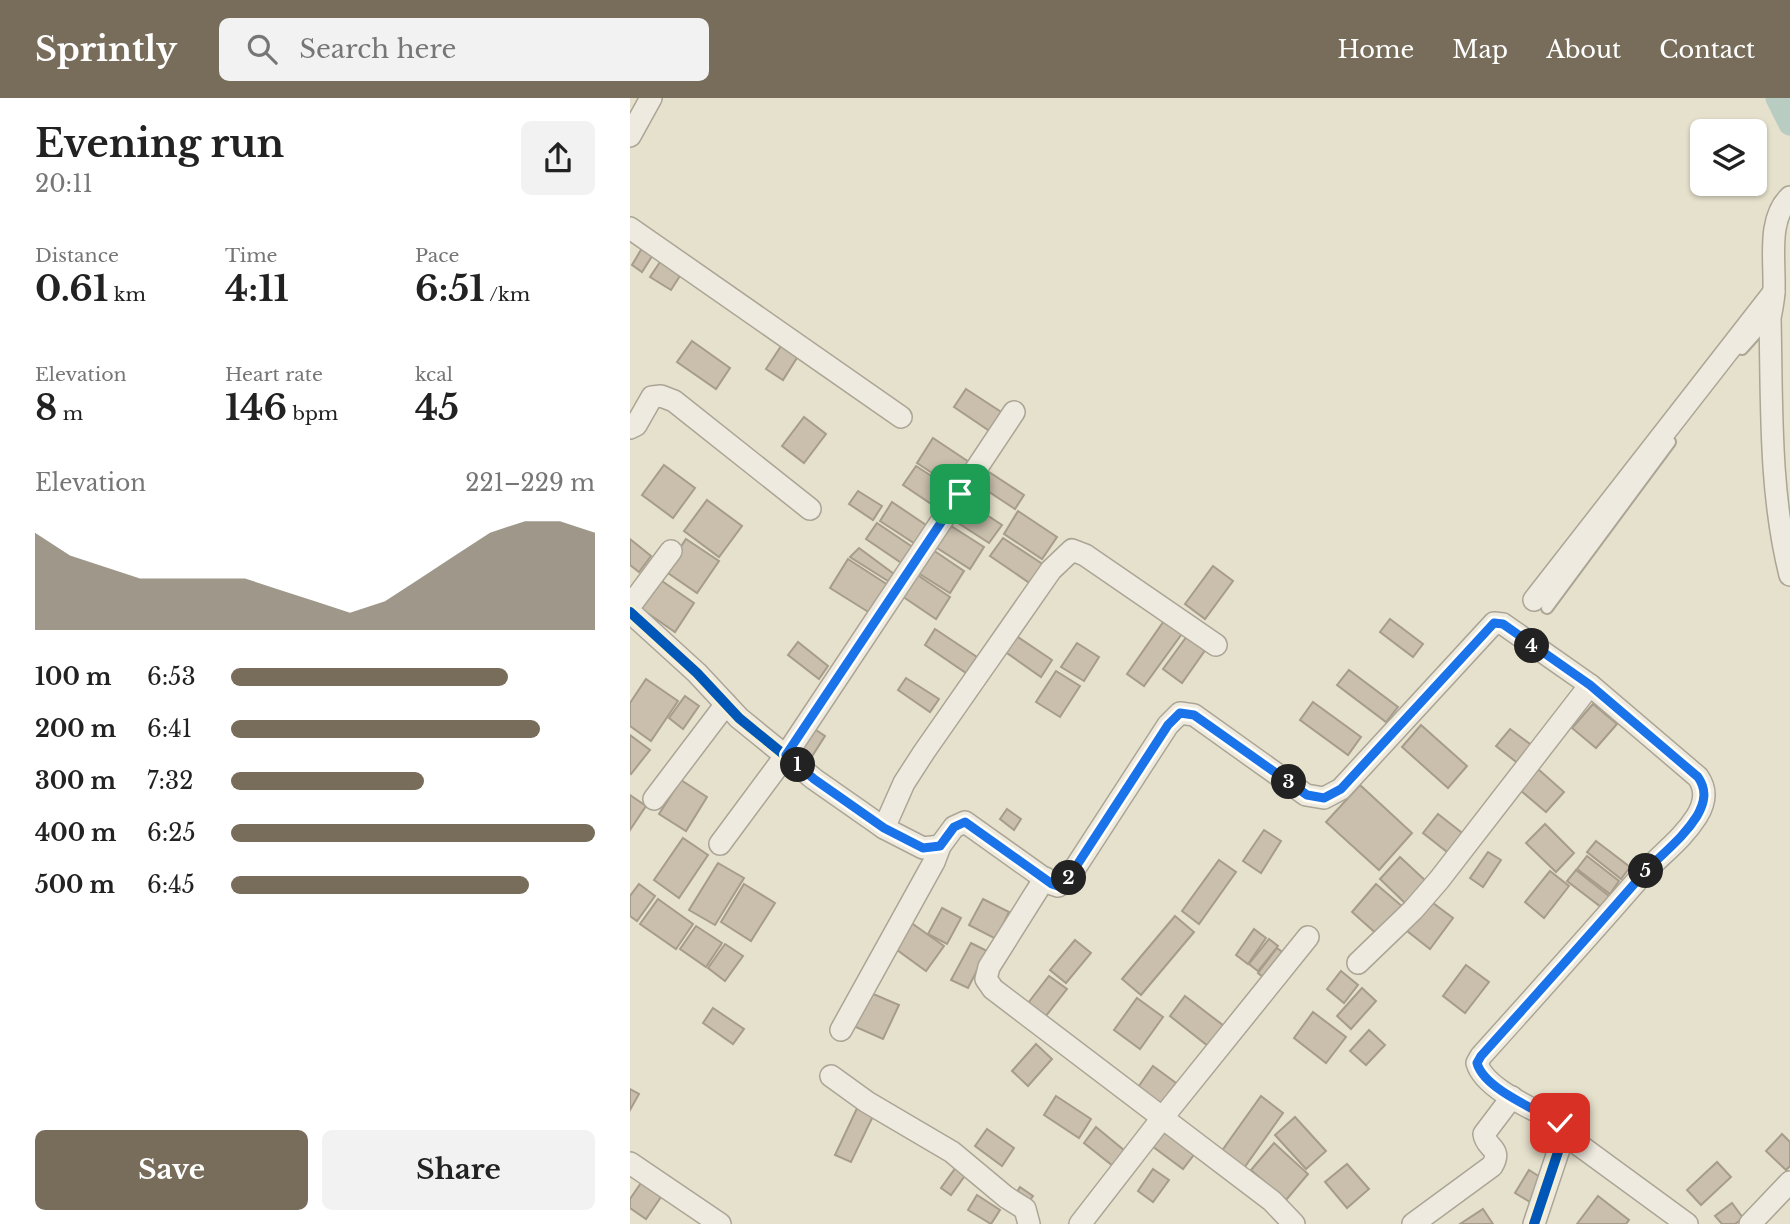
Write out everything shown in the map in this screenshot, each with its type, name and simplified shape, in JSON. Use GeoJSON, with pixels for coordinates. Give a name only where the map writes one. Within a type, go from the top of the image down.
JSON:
{"type":"FeatureCollection","features":[{"type":"Feature","properties":{"kind":"street"},"geometry":{"type":"LineString","coordinates":[[630,136],[651,98]]}},
{"type":"Feature","properties":{"kind":"street"},"geometry":{"type":"LineString","coordinates":[[1789,198],[1780,210],[1775,228],[1774,292],[1770,318],[1775,496],[1790,575]]}},
{"type":"Feature","properties":{"kind":"street"},"geometry":{"type":"LineString","coordinates":[[630,228],[901,417]]}},
{"type":"Feature","properties":{"kind":"street"},"geometry":{"type":"LineString","coordinates":[[1541,604],[1774,292]]}},
{"type":"Feature","properties":{"kind":"street"},"geometry":{"type":"LineString","coordinates":[[630,428],[636,425],[652,397],[661,396],[674,401],[810,509]]}},
{"type":"Feature","properties":{"kind":"street"},"geometry":{"type":"LineString","coordinates":[[720,844],[786,755],[1014,412]]}},
{"type":"Feature","properties":{"kind":"street"},"geometry":{"type":"LineString","coordinates":[[884,828],[904,783],[944,722],[1051,570],[1072,550],[1085,555],[1216,645]]}},
{"type":"Feature","properties":{"kind":"street"},"geometry":{"type":"LineString","coordinates":[[630,606],[671,551]]}},
{"type":"Feature","properties":{"kind":"street"},"geometry":{"type":"LineString","coordinates":[[630,612],[697,673],[739,718],[814,779],[884,828],[923,848],[940,846]]}},
{"type":"Feature","properties":{"kind":"street"},"geometry":{"type":"LineString","coordinates":[[841,1030],[934,862],[940,846],[954,827],[965,822],[1058,886],[1066,882],[1168,725],[1180,713],[1194,715],[1307,795],[1324,798],[1341,789],[1494,623],[1503,624],[1590,685],[1698,777],[1705,786],[1698,815],[1678,841],[1652,864],[1481,1056],[1477,1063],[1479,1070],[1512,1097],[1560,1123],[1564,1134],[1687,1224]]}},
{"type":"Feature","properties":{"kind":"street"},"geometry":{"type":"LineString","coordinates":[[1358,963],[1413,910],[1439,880],[1590,685]]}},
{"type":"Feature","properties":{"kind":"street"},"geometry":{"type":"LineString","coordinates":[[654,799],[726,704]]}},
{"type":"Feature","properties":{"kind":"street"},"geometry":{"type":"LineString","coordinates":[[1045,878],[989,967],[986,979],[993,989],[1272,1201],[1294,1224]]}},
{"type":"Feature","properties":{"kind":"street"},"geometry":{"type":"LineString","coordinates":[[1080,1224],[1308,937]]}},
{"type":"Feature","properties":{"kind":"street"},"geometry":{"type":"LineString","coordinates":[[831,1076],[867,1102],[952,1152],[1006,1197],[1025,1209],[1029,1224]]}},
{"type":"Feature","properties":{"kind":"street"},"geometry":{"type":"LineString","coordinates":[[1413,1224],[1492,1166],[1496,1153],[1484,1134],[1512,1097]]}},
{"type":"Feature","properties":{"kind":"street"},"geometry":{"type":"LineString","coordinates":[[1534,1224],[1564,1134]]}},
{"type":"Feature","properties":{"kind":"street"},"geometry":{"type":"LineString","coordinates":[[630,1163],[720,1224]]}},
{"type":"Feature","properties":{"kind":"street"},"geometry":{"type":"LineString","coordinates":[[1750,1224],[1790,1182]]}},
{"type":"Feature","properties":{"kind":"lane"},"geometry":{"type":"LineString","coordinates":[[1541,604],[1732,360],[1770,318]]}},
{"type":"Feature","properties":{"kind":"building"},"geometry":{"type":"Polygon","coordinates":[[[645,243],[656,250],[642,272],[632,265],[645,243]]]}},
{"type":"Feature","properties":{"kind":"building"},"geometry":{"type":"Polygon","coordinates":[[[662,259],[683,271],[671,290],[650,277],[662,259]]]}},
{"type":"Feature","properties":{"kind":"building"},"geometry":{"type":"Polygon","coordinates":[[[692,341],[730,368],[716,389],[677,362],[692,341]]]}},
{"type":"Feature","properties":{"kind":"building"},"geometry":{"type":"Polygon","coordinates":[[[783,343],[800,353],[783,380],[766,369],[783,343]]]}},
{"type":"Feature","properties":{"kind":"building"},"geometry":{"type":"Polygon","coordinates":[[[966,389],[1009,417],[997,436],[954,407],[966,389]]]}},
{"type":"Feature","properties":{"kind":"building"},"geometry":{"type":"Polygon","coordinates":[[[804,417],[826,434],[804,463],[782,446],[804,417]]]}},
{"type":"Feature","properties":{"kind":"building"},"geometry":{"type":"Polygon","coordinates":[[[933,438],[975,466],[958,490],[917,463],[933,438]]]}},
{"type":"Feature","properties":{"kind":"building"},"geometry":{"type":"Polygon","coordinates":[[[664,465],[695,488],[673,518],[642,495],[664,465]]]}},
{"type":"Feature","properties":{"kind":"building"},"geometry":{"type":"Polygon","coordinates":[[[916,466],[956,492],[943,512],[903,485],[916,466]]]}},
{"type":"Feature","properties":{"kind":"building"},"geometry":{"type":"Polygon","coordinates":[[[986,470],[1024,495],[1015,509],[977,484],[986,470]]]}},
{"type":"Feature","properties":{"kind":"building"},"geometry":{"type":"Polygon","coordinates":[[[858,491],[882,506],[873,520],[849,504],[858,491]]]}},
{"type":"Feature","properties":{"kind":"building"},"geometry":{"type":"Polygon","coordinates":[[[707,500],[742,526],[719,557],[684,531],[707,500]]]}},
{"type":"Feature","properties":{"kind":"building"},"geometry":{"type":"Polygon","coordinates":[[[892,502],[929,527],[917,545],[880,521],[892,502]]]}},
{"type":"Feature","properties":{"kind":"building"},"geometry":{"type":"Polygon","coordinates":[[[967,502],[1002,525],[989,543],[955,521],[967,502]]]}},
{"type":"Feature","properties":{"kind":"building"},"geometry":{"type":"Polygon","coordinates":[[[1018,511],[1057,537],[1042,559],[1004,534],[1018,511]]]}},
{"type":"Feature","properties":{"kind":"building"},"geometry":{"type":"Polygon","coordinates":[[[877,523],[914,548],[903,564],[866,539],[877,523]]]}},
{"type":"Feature","properties":{"kind":"building"},"geometry":{"type":"Polygon","coordinates":[[[948,524],[984,547],[970,569],[934,546],[948,524]]]}},
{"type":"Feature","properties":{"kind":"building"},"geometry":{"type":"Polygon","coordinates":[[[1003,538],[1044,565],[1031,584],[990,556],[1003,538]]]}},
{"type":"Feature","properties":{"kind":"building"},"geometry":{"type":"Polygon","coordinates":[[[630,539],[651,556],[639,572],[630,565],[630,539]]]}},
{"type":"Feature","properties":{"kind":"building"},"geometry":{"type":"Polygon","coordinates":[[[686,539],[719,561],[697,593],[665,571],[686,539]]]}},
{"type":"Feature","properties":{"kind":"building"},"geometry":{"type":"Polygon","coordinates":[[[859,548],[894,574],[888,581],[850,557],[859,548]]]}},
{"type":"Feature","properties":{"kind":"building"},"geometry":{"type":"Polygon","coordinates":[[[930,548],[964,571],[950,593],[915,571],[930,548]]]}},
{"type":"Feature","properties":{"kind":"building"},"geometry":{"type":"Polygon","coordinates":[[[848,559],[888,585],[870,613],[830,588],[848,559]]]}},
{"type":"Feature","properties":{"kind":"building"},"geometry":{"type":"Polygon","coordinates":[[[1213,566],[1233,581],[1205,619],[1185,604],[1213,566]]]}},
{"type":"Feature","properties":{"kind":"building"},"geometry":{"type":"Polygon","coordinates":[[[913,572],[950,597],[936,619],[899,594],[913,572]]]}},
{"type":"Feature","properties":{"kind":"building"},"geometry":{"type":"Polygon","coordinates":[[[659,579],[694,603],[675,632],[640,608],[659,579]]]}},
{"type":"Feature","properties":{"kind":"building"},"geometry":{"type":"Polygon","coordinates":[[[1166,618],[1184,631],[1144,686],[1127,674],[1166,618]]]}},
{"type":"Feature","properties":{"kind":"building"},"geometry":{"type":"Polygon","coordinates":[[[1390,619],[1423,644],[1413,657],[1380,632],[1390,619]]]}},
{"type":"Feature","properties":{"kind":"building"},"geometry":{"type":"Polygon","coordinates":[[[935,629],[977,657],[966,673],[925,645],[935,629]]]}},
{"type":"Feature","properties":{"kind":"building"},"geometry":{"type":"Polygon","coordinates":[[[1015,635],[1052,660],[1041,677],[1004,651],[1015,635]]]}},
{"type":"Feature","properties":{"kind":"building"},"geometry":{"type":"Polygon","coordinates":[[[1187,636],[1206,649],[1182,683],[1163,669],[1187,636]]]}},
{"type":"Feature","properties":{"kind":"building"},"geometry":{"type":"Polygon","coordinates":[[[798,642],[828,666],[819,679],[788,655],[798,642]]]}},
{"type":"Feature","properties":{"kind":"building"},"geometry":{"type":"Polygon","coordinates":[[[1077,643],[1099,657],[1084,681],[1061,667],[1077,643]]]}},
{"type":"Feature","properties":{"kind":"building"},"geometry":{"type":"Polygon","coordinates":[[[1349,670],[1398,707],[1386,722],[1337,685],[1349,670]]]}},
{"type":"Feature","properties":{"kind":"building"},"geometry":{"type":"Polygon","coordinates":[[[1056,671],[1080,686],[1060,717],[1036,702],[1056,671]]]}},
{"type":"Feature","properties":{"kind":"building"},"geometry":{"type":"Polygon","coordinates":[[[906,678],[939,699],[930,712],[898,690],[906,678]]]}},
{"type":"Feature","properties":{"kind":"building"},"geometry":{"type":"Polygon","coordinates":[[[646,679],[678,701],[651,741],[630,726],[630,703],[646,679]]]}},
{"type":"Feature","properties":{"kind":"building"},"geometry":{"type":"Polygon","coordinates":[[[685,696],[699,706],[683,729],[669,718],[685,696]]]}},
{"type":"Feature","properties":{"kind":"building"},"geometry":{"type":"Polygon","coordinates":[[[1313,702],[1361,737],[1348,755],[1300,720],[1313,702]]]}},
{"type":"Feature","properties":{"kind":"building"},"geometry":{"type":"Polygon","coordinates":[[[1593,704],[1617,724],[1596,748],[1572,728],[1593,704]]]}},
{"type":"Feature","properties":{"kind":"building"},"geometry":{"type":"Polygon","coordinates":[[[807,724],[825,736],[809,761],[790,749],[807,724]]]}},
{"type":"Feature","properties":{"kind":"building"},"geometry":{"type":"Polygon","coordinates":[[[1421,725],[1467,766],[1448,788],[1402,747],[1421,725]]]}},
{"type":"Feature","properties":{"kind":"building"},"geometry":{"type":"Polygon","coordinates":[[[1510,729],[1534,747],[1520,765],[1496,746],[1510,729]]]}},
{"type":"Feature","properties":{"kind":"building"},"geometry":{"type":"Polygon","coordinates":[[[630,735],[650,750],[631,774],[630,773],[630,735]]]}},
{"type":"Feature","properties":{"kind":"building"},"geometry":{"type":"Polygon","coordinates":[[[1538,769],[1564,792],[1546,812],[1520,790],[1538,769]]]}},
{"type":"Feature","properties":{"kind":"building"},"geometry":{"type":"Polygon","coordinates":[[[681,780],[707,797],[686,831],[659,814],[681,780]]]}},
{"type":"Feature","properties":{"kind":"building"},"geometry":{"type":"Polygon","coordinates":[[[1360,785],[1412,833],[1379,870],[1326,822],[1360,785]]]}},
{"type":"Feature","properties":{"kind":"building"},"geometry":{"type":"Polygon","coordinates":[[[630,795],[646,806],[630,830],[630,795]]]}},
{"type":"Feature","properties":{"kind":"building"},"geometry":{"type":"Polygon","coordinates":[[[1007,809],[1021,819],[1014,830],[1000,819],[1007,809]]]}},
{"type":"Feature","properties":{"kind":"building"},"geometry":{"type":"Polygon","coordinates":[[[1438,814],[1466,836],[1451,855],[1423,833],[1438,814]]]}},
{"type":"Feature","properties":{"kind":"building"},"geometry":{"type":"Polygon","coordinates":[[[1545,824],[1574,853],[1556,872],[1526,843],[1545,824]]]}},
{"type":"Feature","properties":{"kind":"building"},"geometry":{"type":"Polygon","coordinates":[[[1264,830],[1281,841],[1261,873],[1243,861],[1264,830]]]}},
{"type":"Feature","properties":{"kind":"building"},"geometry":{"type":"Polygon","coordinates":[[[683,838],[708,855],[679,898],[654,880],[683,838]]]}},
{"type":"Feature","properties":{"kind":"building"},"geometry":{"type":"Polygon","coordinates":[[[1596,841],[1630,867],[1621,879],[1587,852],[1596,841]]]}},
{"type":"Feature","properties":{"kind":"building"},"geometry":{"type":"Polygon","coordinates":[[[1488,852],[1501,860],[1483,887],[1470,878],[1488,852]]]}},
{"type":"Feature","properties":{"kind":"building"},"geometry":{"type":"Polygon","coordinates":[[[1587,856],[1619,881],[1610,894],[1577,869],[1587,856]]]}},
{"type":"Feature","properties":{"kind":"building"},"geometry":{"type":"Polygon","coordinates":[[[1400,857],[1427,882],[1406,904],[1380,879],[1400,857]]]}},
{"type":"Feature","properties":{"kind":"building"},"geometry":{"type":"Polygon","coordinates":[[[1219,860],[1236,872],[1199,924],[1182,911],[1219,860]]]}},
{"type":"Feature","properties":{"kind":"building"},"geometry":{"type":"Polygon","coordinates":[[[718,863],[744,878],[715,925],[689,910],[718,863]]]}},
{"type":"Feature","properties":{"kind":"building"},"geometry":{"type":"Polygon","coordinates":[[[1576,870],[1609,896],[1601,907],[1567,881],[1576,870]]]}},
{"type":"Feature","properties":{"kind":"building"},"geometry":{"type":"Polygon","coordinates":[[[1550,871],[1569,886],[1544,918],[1525,902],[1550,871]]]}},
{"type":"Feature","properties":{"kind":"building"},"geometry":{"type":"Polygon","coordinates":[[[639,884],[655,896],[637,921],[630,916],[630,896],[639,884]]]}},
{"type":"Feature","properties":{"kind":"building"},"geometry":{"type":"Polygon","coordinates":[[[744,884],[775,903],[751,941],[721,922],[744,884]]]}},
{"type":"Feature","properties":{"kind":"building"},"geometry":{"type":"Polygon","coordinates":[[[1376,884],[1403,907],[1379,936],[1352,912],[1376,884]]]}},
{"type":"Feature","properties":{"kind":"building"},"geometry":{"type":"Polygon","coordinates":[[[1425,897],[1453,918],[1430,949],[1402,927],[1425,897]]]}},
{"type":"Feature","properties":{"kind":"building"},"geometry":{"type":"Polygon","coordinates":[[[658,899],[693,924],[676,949],[640,924],[658,899]]]}},
{"type":"Feature","properties":{"kind":"building"},"geometry":{"type":"Polygon","coordinates":[[[983,899],[1009,912],[996,939],[969,925],[983,899]]]}},
{"type":"Feature","properties":{"kind":"building"},"geometry":{"type":"Polygon","coordinates":[[[942,908],[961,918],[947,944],[928,934],[942,908]]]}},
{"type":"Feature","properties":{"kind":"building"},"geometry":{"type":"Polygon","coordinates":[[[1175,916],[1194,932],[1141,995],[1122,979],[1175,916]]]}},
{"type":"Feature","properties":{"kind":"building"},"geometry":{"type":"Polygon","coordinates":[[[910,922],[944,946],[926,971],[893,947],[910,922]]]}},
{"type":"Feature","properties":{"kind":"building"},"geometry":{"type":"Polygon","coordinates":[[[696,926],[722,943],[706,967],[680,949],[696,926]]]}},
{"type":"Feature","properties":{"kind":"building"},"geometry":{"type":"Polygon","coordinates":[[[1254,929],[1266,938],[1248,964],[1236,955],[1254,929]]]}},
{"type":"Feature","properties":{"kind":"building"},"geometry":{"type":"Polygon","coordinates":[[[1269,939],[1278,946],[1258,971],[1249,964],[1269,939]]]}},
{"type":"Feature","properties":{"kind":"building"},"geometry":{"type":"Polygon","coordinates":[[[1075,940],[1091,953],[1066,983],[1050,970],[1075,940]]]}},
{"type":"Feature","properties":{"kind":"building"},"geometry":{"type":"Polygon","coordinates":[[[971,943],[987,951],[968,988],[951,980],[971,943]]]}},
{"type":"Feature","properties":{"kind":"building"},"geometry":{"type":"Polygon","coordinates":[[[725,944],[743,956],[725,981],[708,968],[725,944]]]}},
{"type":"Feature","properties":{"kind":"building"},"geometry":{"type":"Polygon","coordinates":[[[1277,948],[1289,957],[1269,982],[1258,973],[1277,948]]]}},
{"type":"Feature","properties":{"kind":"building"},"geometry":{"type":"Polygon","coordinates":[[[1466,965],[1489,982],[1465,1013],[1443,996],[1466,965]]]}},
{"type":"Feature","properties":{"kind":"building"},"geometry":{"type":"Polygon","coordinates":[[[1341,971],[1358,985],[1344,1003],[1327,989],[1341,971]]]}},
{"type":"Feature","properties":{"kind":"building"},"geometry":{"type":"Polygon","coordinates":[[[1049,976],[1067,989],[1042,1021],[1025,1007],[1049,976]]]}},
{"type":"Feature","properties":{"kind":"building"},"geometry":{"type":"Polygon","coordinates":[[[1362,988],[1376,1001],[1351,1029],[1337,1016],[1362,988]]]}},
{"type":"Feature","properties":{"kind":"building"},"geometry":{"type":"Polygon","coordinates":[[[864,990],[899,1005],[883,1039],[849,1024],[864,990]]]}},
{"type":"Feature","properties":{"kind":"building"},"geometry":{"type":"Polygon","coordinates":[[[1185,996],[1224,1026],[1208,1046],[1170,1016],[1185,996]]]}},
{"type":"Feature","properties":{"kind":"building"},"geometry":{"type":"Polygon","coordinates":[[[1137,998],[1163,1017],[1140,1049],[1114,1030],[1137,998]]]}},
{"type":"Feature","properties":{"kind":"building"},"geometry":{"type":"Polygon","coordinates":[[[713,1008],[744,1029],[733,1044],[703,1023],[713,1008]]]}},
{"type":"Feature","properties":{"kind":"building"},"geometry":{"type":"Polygon","coordinates":[[[1313,1012],[1346,1037],[1326,1063],[1294,1038],[1313,1012]]]}},
{"type":"Feature","properties":{"kind":"building"},"geometry":{"type":"Polygon","coordinates":[[[1369,1030],[1385,1045],[1366,1065],[1350,1051],[1369,1030]]]}},
{"type":"Feature","properties":{"kind":"building"},"geometry":{"type":"Polygon","coordinates":[[[1036,1044],[1052,1059],[1028,1086],[1012,1071],[1036,1044]]]}},
{"type":"Feature","properties":{"kind":"building"},"geometry":{"type":"Polygon","coordinates":[[[1153,1066],[1176,1083],[1158,1107],[1136,1090],[1153,1066]]]}},
{"type":"Feature","properties":{"kind":"building"},"geometry":{"type":"Polygon","coordinates":[[[630,1089],[639,1094],[630,1110],[630,1089]]]}},
{"type":"Feature","properties":{"kind":"building"},"geometry":{"type":"Polygon","coordinates":[[[1056,1096],[1091,1119],[1079,1138],[1044,1115],[1056,1096]]]}},
{"type":"Feature","properties":{"kind":"building"},"geometry":{"type":"Polygon","coordinates":[[[1261,1096],[1283,1113],[1244,1168],[1221,1152],[1261,1096]]]}},
{"type":"Feature","properties":{"kind":"building"},"geometry":{"type":"Polygon","coordinates":[[[859,1104],[875,1112],[851,1162],[835,1155],[859,1104]]]}},
{"type":"Feature","properties":{"kind":"building"},"geometry":{"type":"Polygon","coordinates":[[[1295,1117],[1326,1151],[1306,1169],[1275,1135],[1295,1117]]]}},
{"type":"Feature","properties":{"kind":"building"},"geometry":{"type":"Polygon","coordinates":[[[1161,1125],[1196,1152],[1183,1169],[1148,1143],[1161,1125]]]}},
{"type":"Feature","properties":{"kind":"building"},"geometry":{"type":"Polygon","coordinates":[[[1096,1127],[1125,1151],[1113,1166],[1084,1143],[1096,1127]]]}},
{"type":"Feature","properties":{"kind":"building"},"geometry":{"type":"Polygon","coordinates":[[[987,1129],[1014,1148],[1002,1166],[975,1146],[987,1129]]]}},
{"type":"Feature","properties":{"kind":"building"},"geometry":{"type":"Polygon","coordinates":[[[1782,1134],[1790,1142],[1790,1166],[1786,1170],[1766,1151],[1782,1134]]]}},
{"type":"Feature","properties":{"kind":"building"},"geometry":{"type":"Polygon","coordinates":[[[1274,1143],[1308,1174],[1286,1200],[1251,1170],[1274,1143]]]}},
{"type":"Feature","properties":{"kind":"building"},"geometry":{"type":"Polygon","coordinates":[[[1717,1162],[1731,1177],[1701,1205],[1687,1190],[1717,1162]]]}},
{"type":"Feature","properties":{"kind":"building"},"geometry":{"type":"Polygon","coordinates":[[[959,1163],[969,1170],[951,1195],[941,1188],[959,1163]]]}},
{"type":"Feature","properties":{"kind":"building"},"geometry":{"type":"Polygon","coordinates":[[[1347,1164],[1369,1189],[1347,1208],[1325,1182],[1347,1164]]]}},
{"type":"Feature","properties":{"kind":"building"},"geometry":{"type":"Polygon","coordinates":[[[1153,1169],[1169,1180],[1153,1202],[1138,1191],[1153,1169]]]}},
{"type":"Feature","properties":{"kind":"building"},"geometry":{"type":"Polygon","coordinates":[[[1529,1170],[1548,1182],[1535,1205],[1515,1193],[1529,1170]]]}},
{"type":"Feature","properties":{"kind":"building"},"geometry":{"type":"Polygon","coordinates":[[[641,1183],[661,1197],[646,1219],[630,1208],[630,1199],[641,1183]]]}},
{"type":"Feature","properties":{"kind":"building"},"geometry":{"type":"Polygon","coordinates":[[[1020,1187],[1033,1196],[1028,1203],[1015,1195],[1020,1187]]]}},
{"type":"Feature","properties":{"kind":"building"},"geometry":{"type":"Polygon","coordinates":[[[977,1195],[1000,1210],[991,1224],[968,1210],[977,1195]]]}},
{"type":"Feature","properties":{"kind":"building"},"geometry":{"type":"Polygon","coordinates":[[[1598,1196],[1629,1220],[1626,1224],[1577,1224],[1598,1196]]]}},
{"type":"Feature","properties":{"kind":"building"},"geometry":{"type":"Polygon","coordinates":[[[1732,1203],[1743,1218],[1735,1224],[1722,1224],[1715,1216],[1732,1203]]]}},
{"type":"Feature","properties":{"kind":"building"},"geometry":{"type":"Polygon","coordinates":[[[1483,1209],[1493,1224],[1460,1224],[1483,1209]]]}},
{"type":"Feature","properties":{"kind":"waterway"},"geometry":{"type":"LineString","coordinates":[[1777,98],[1790,124]]}},
{"type":"Feature","properties":{"kind":"cycle path"},"geometry":{"type":"LineString","coordinates":[[630,612],[697,673],[739,718],[814,779],[884,828],[923,848],[940,846],[954,827],[965,822],[1058,886],[1066,882],[1168,725],[1180,713],[1194,715],[1306,795],[1324,798],[1341,789],[1494,623],[1503,624],[1590,685],[1698,777],[1704,792],[1700,811],[1685,833],[1642,875],[1477,1063],[1490,1082],[1513,1098],[1560,1123],[1564,1134],[1534,1224]]}},
{"type":"Feature","properties":{"kind":"route"},"geometry":{"type":"LineString","coordinates":[[960,494],[786,755],[856,809],[884,828],[923,848],[940,846],[954,827],[965,822],[1052,884],[1058,886],[1066,882],[1168,725],[1180,713],[1194,715],[1307,795],[1324,798],[1341,789],[1494,623],[1503,624],[1590,685],[1698,777],[1705,786],[1704,799],[1698,815],[1678,841],[1652,864],[1477,1063],[1483,1075],[1501,1090],[1560,1123]]}}]}
